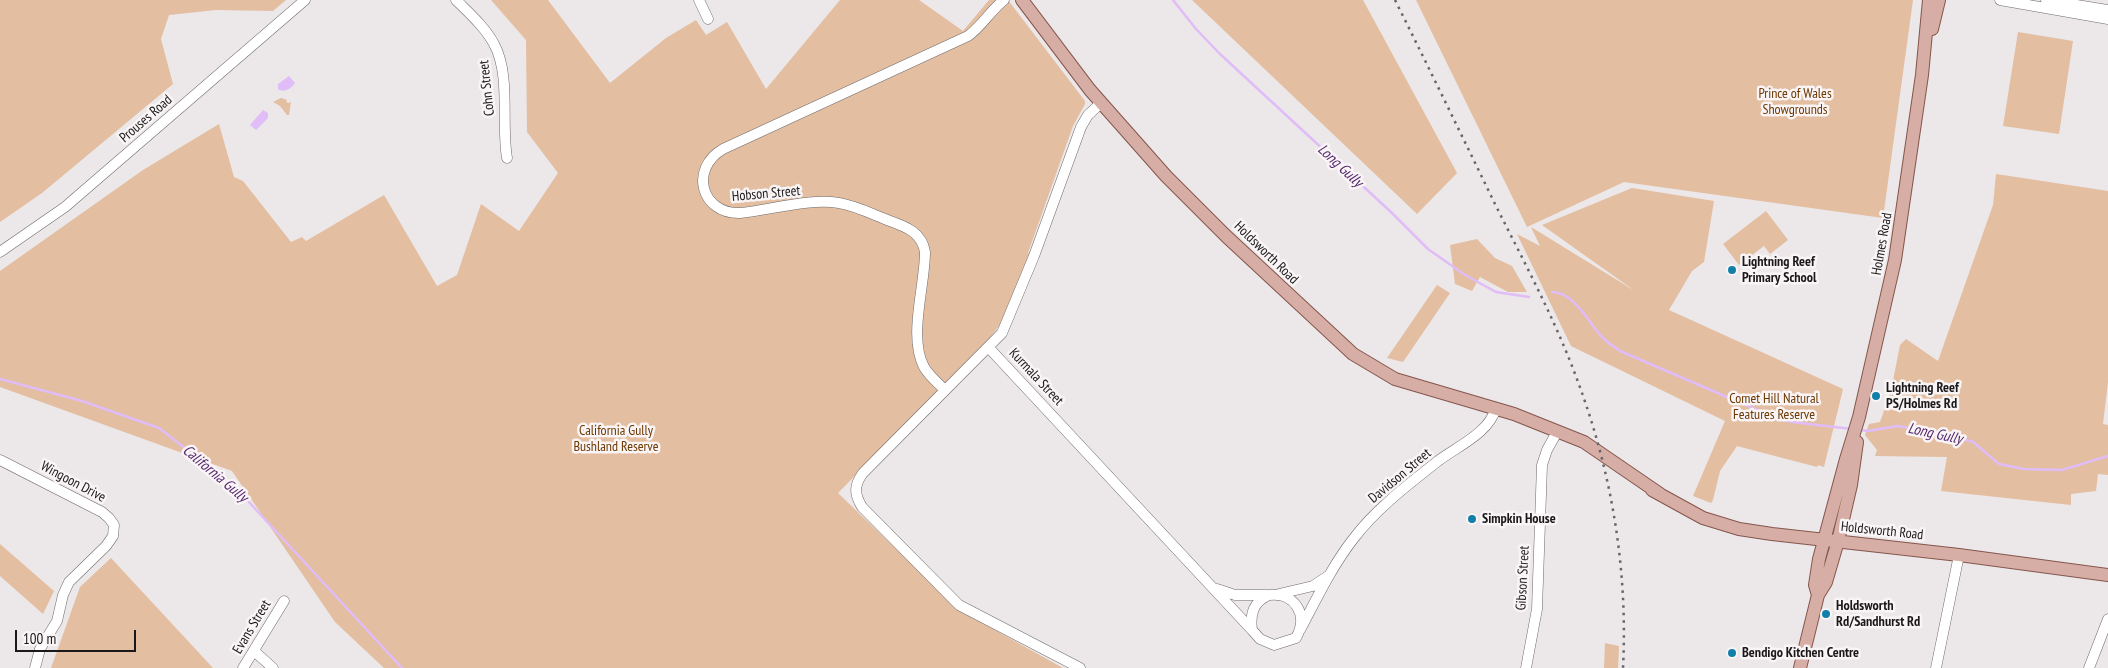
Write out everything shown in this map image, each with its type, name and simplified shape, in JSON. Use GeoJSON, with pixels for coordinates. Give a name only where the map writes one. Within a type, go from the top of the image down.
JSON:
{"type":"FeatureCollection","features":[{"type":"Feature","properties":{"kind":"main road","name":"Holdsworth Road"},"geometry":{"type":"LineString","coordinates":[[1022,0],[1101,103],[1190,201],[1353,354],[1395,379],[1526,418],[1557,432],[1618,471],[1698,515],[1725,525],[1757,532],[1959,555],[2108,575]]}},
{"type":"Feature","properties":{"kind":"main road","name":"Holmes Road"},"geometry":{"type":"LineString","coordinates":[[1818,595],[1816,575],[1824,540],[1857,428],[1878,340],[1900,232],[1922,74],[1929,0]]}},
{"type":"Feature","properties":{"kind":"main road","name":"Holmes Road"},"geometry":{"type":"LineString","coordinates":[[1922,74],[1939,0]]}},
{"type":"Feature","properties":{"kind":"main road","name":"Holmes Road"},"geometry":{"type":"LineString","coordinates":[[1800,668],[1818,595],[1826,582],[1852,485],[1857,428]]}},
{"type":"Feature","properties":{"kind":"street","name":"Prouses Road"},"geometry":{"type":"LineString","coordinates":[[0,252],[65,207],[305,0]]}},
{"type":"Feature","properties":{"kind":"street","name":"Cohn Street"},"geometry":{"type":"LineString","coordinates":[[456,0],[488,35],[498,53],[502,73],[507,158]]}},
{"type":"Feature","properties":{"kind":"street"},"geometry":{"type":"LineString","coordinates":[[699,0],[708,19]]}},
{"type":"Feature","properties":{"kind":"street","name":"Hobson Street"},"geometry":{"type":"LineString","coordinates":[[945,390],[927,372],[919,351],[919,316],[925,252],[922,242],[912,230],[857,208],[837,203],[814,203],[729,213],[720,209],[709,198],[703,185],[702,176],[707,163],[723,149],[968,36],[1004,0]]}},
{"type":"Feature","properties":{"kind":"street"},"geometry":{"type":"LineString","coordinates":[[2000,0],[2108,19]]}},
{"type":"Feature","properties":{"kind":"street"},"geometry":{"type":"LineString","coordinates":[[2046,0],[2108,10]]}},
{"type":"Feature","properties":{"kind":"street","name":"Kurmala Street"},"geometry":{"type":"LineString","coordinates":[[1101,103],[1088,115],[1081,127],[1010,316],[1002,333],[989,348],[1252,630]]}},
{"type":"Feature","properties":{"kind":"street"},"geometry":{"type":"LineString","coordinates":[[989,348],[863,473],[855,487],[858,501],[874,520],[960,605],[1080,668]]}},
{"type":"Feature","properties":{"kind":"street","name":"Davidson Street"},"geometry":{"type":"LineString","coordinates":[[1300,630],[1330,574],[1354,538],[1371,519],[1436,462],[1484,428],[1493,418],[1496,408]]}},
{"type":"Feature","properties":{"kind":"street","name":"Gibson Street"},"geometry":{"type":"LineString","coordinates":[[1526,668],[1537,608],[1542,465],[1547,450],[1557,432]]}},
{"type":"Feature","properties":{"kind":"street","name":"Wingoon Drive"},"geometry":{"type":"LineString","coordinates":[[0,460],[102,512],[114,525],[114,532],[109,542],[69,582],[63,595],[57,621],[40,649],[35,668]]}},
{"type":"Feature","properties":{"kind":"street"},"geometry":{"type":"LineString","coordinates":[[1936,668],[1959,555]]}},
{"type":"Feature","properties":{"kind":"street","name":"Davidson Street"},"geometry":{"type":"LineString","coordinates":[[1273,595],[1313,586],[1330,574]]}},
{"type":"Feature","properties":{"kind":"street","name":"Kurmala Street"},"geometry":{"type":"LineString","coordinates":[[1206,582],[1226,593],[1242,596],[1273,595]]}},
{"type":"Feature","properties":{"kind":"street"},"geometry":{"type":"LineString","coordinates":[[1273,595],[1289,598],[1294,603],[1299,612],[1300,630],[1296,638],[1274,645],[1260,639],[1252,630],[1253,610],[1261,599],[1273,595]]}},
{"type":"Feature","properties":{"kind":"street","name":"Evans Street"},"geometry":{"type":"LineString","coordinates":[[243,668],[284,601]]}},
{"type":"Feature","properties":{"kind":"street"},"geometry":{"type":"LineString","coordinates":[[2089,668],[2108,619]]}},
{"type":"Feature","properties":{"kind":"street"},"geometry":{"type":"LineString","coordinates":[[254,651],[273,668]]}},
{"type":"Feature","properties":{"kind":"green space"},"geometry":{"type":"Polygon","coordinates":[[[0,0],[286,0],[273,11],[216,10],[169,15],[161,39],[173,84],[42,193],[0,222],[0,0]]]}},
{"type":"Feature","properties":{"kind":"green space","name":"California Gully Bushland Reserve"},"geometry":{"type":"Polygon","coordinates":[[[491,0],[548,0],[610,83],[666,38],[696,20],[706,35],[727,22],[766,89],[840,0],[919,0],[963,31],[989,0],[1008,0],[1085,101],[1085,104],[1073,126],[1028,253],[1030,254],[1002,322],[989,339],[838,493],[959,610],[1063,668],[384,668],[335,622],[232,471],[0,387],[0,271],[143,170],[219,124],[234,177],[243,181],[291,242],[302,237],[306,241],[384,195],[437,286],[457,275],[481,204],[519,231],[558,173],[527,132],[526,40],[491,0]]]}},
{"type":"Feature","properties":{"kind":"green space"},"geometry":{"type":"Polygon","coordinates":[[[1192,0],[1363,0],[1457,173],[1417,214],[1192,0]]]}},
{"type":"Feature","properties":{"kind":"green space","name":"Prince of Wales Showgrounds"},"geometry":{"type":"Polygon","coordinates":[[[1416,0],[1913,0],[1883,218],[1624,182],[1527,227],[1416,0]]]}},
{"type":"Feature","properties":{"kind":"green space"},"geometry":{"type":"Polygon","coordinates":[[[2018,32],[2073,41],[2059,134],[2003,126],[2018,32]]]}},
{"type":"Feature","properties":{"kind":"green space"},"geometry":{"type":"Polygon","coordinates":[[[281,98],[287,100],[286,102],[291,102],[289,115],[273,102],[281,98]]]}},
{"type":"Feature","properties":{"kind":"green space"},"geometry":{"type":"Polygon","coordinates":[[[1996,174],[2108,191],[2108,382],[2103,424],[2108,425],[2108,475],[2098,474],[2096,491],[2071,494],[2071,505],[1941,491],[1947,457],[1875,456],[1877,450],[1865,435],[1869,424],[1880,422],[1891,391],[1900,345],[1906,339],[1938,361],[1993,205],[1996,174]]]}},
{"type":"Feature","properties":{"kind":"green space","name":"Comet Hill Natural Features Reserve"},"geometry":{"type":"Polygon","coordinates":[[[1632,188],[1714,201],[1704,262],[1692,271],[1669,310],[1843,389],[1824,467],[1818,465],[1817,467],[1737,446],[1720,471],[1711,503],[1693,496],[1725,421],[1571,346],[1517,234],[1540,246],[1531,227],[1635,291],[1542,225],[1632,188]]]}},
{"type":"Feature","properties":{"kind":"green space"},"geometry":{"type":"Polygon","coordinates":[[[1766,211],[1788,240],[1770,254],[1764,246],[1739,265],[1723,244],[1766,211]]]}},
{"type":"Feature","properties":{"kind":"green space"},"geometry":{"type":"Polygon","coordinates":[[[1477,239],[1495,258],[1512,266],[1527,292],[1508,292],[1480,277],[1472,291],[1455,284],[1450,245],[1477,239]]]}},
{"type":"Feature","properties":{"kind":"green space"},"geometry":{"type":"Polygon","coordinates":[[[1437,285],[1450,293],[1403,362],[1387,358],[1437,285]]]}},
{"type":"Feature","properties":{"kind":"green space"},"geometry":{"type":"Polygon","coordinates":[[[0,544],[54,591],[43,614],[0,576],[0,544]]]}},
{"type":"Feature","properties":{"kind":"green space"},"geometry":{"type":"Polygon","coordinates":[[[111,558],[213,668],[51,668],[80,587],[111,558]]]}},
{"type":"Feature","properties":{"kind":"green space"},"geometry":{"type":"Polygon","coordinates":[[[1605,643],[1619,646],[1618,668],[1604,668],[1605,643]]]}},
{"type":"Feature","properties":{"kind":"shaded area"},"geometry":{"type":"Polygon","coordinates":[[[289,76],[295,83],[289,89],[278,89],[278,84],[289,76]]]}},
{"type":"Feature","properties":{"kind":"shaded area"},"geometry":{"type":"Polygon","coordinates":[[[263,110],[268,113],[268,118],[256,130],[250,125],[263,110]]]}},
{"type":"Feature","properties":{"kind":"waterway","name":"Long Gully"},"geometry":{"type":"LineString","coordinates":[[1173,0],[1196,29],[1220,54],[1392,213],[1428,249],[1465,275],[1496,292],[1529,297]]}},
{"type":"Feature","properties":{"kind":"waterway","name":"Long Gully"},"geometry":{"type":"LineString","coordinates":[[1552,292],[1560,294],[1575,303],[1604,339],[1620,351],[1776,418],[1792,422],[1852,429]]}},
{"type":"Feature","properties":{"kind":"waterway","name":"California Gully"},"geometry":{"type":"LineString","coordinates":[[0,379],[82,401],[159,428],[236,488],[402,668]]}},
{"type":"Feature","properties":{"kind":"waterway","name":"Long Gully"},"geometry":{"type":"LineString","coordinates":[[1860,430],[1868,431],[1898,426],[1960,438],[1973,442],[1999,464],[2024,469],[2062,470],[2108,456]]}},
{"type":"Feature","properties":{"kind":"railway"},"geometry":{"type":"LineString","coordinates":[[1395,0],[1550,314],[1590,416],[1608,487],[1620,559],[1623,595],[1623,668]]}},
{"type":"Feature","properties":{"kind":"place","name":"Lightning Reef Primary School"},"geometry":{"type":"Point","coordinates":[1732,270]}},
{"type":"Feature","properties":{"kind":"place","name":"Lightning Reef PS/Holmes Rd"},"geometry":{"type":"Point","coordinates":[1876,396]}},
{"type":"Feature","properties":{"kind":"place","name":"Simpkin House"},"geometry":{"type":"Point","coordinates":[1472,519]}},
{"type":"Feature","properties":{"kind":"place","name":"Holdsworth Rd/Sandhurst Rd"},"geometry":{"type":"Point","coordinates":[1826,614]}},
{"type":"Feature","properties":{"kind":"place","name":"Bendigo Kitchen Centre"},"geometry":{"type":"Point","coordinates":[1732,653]}}]}
